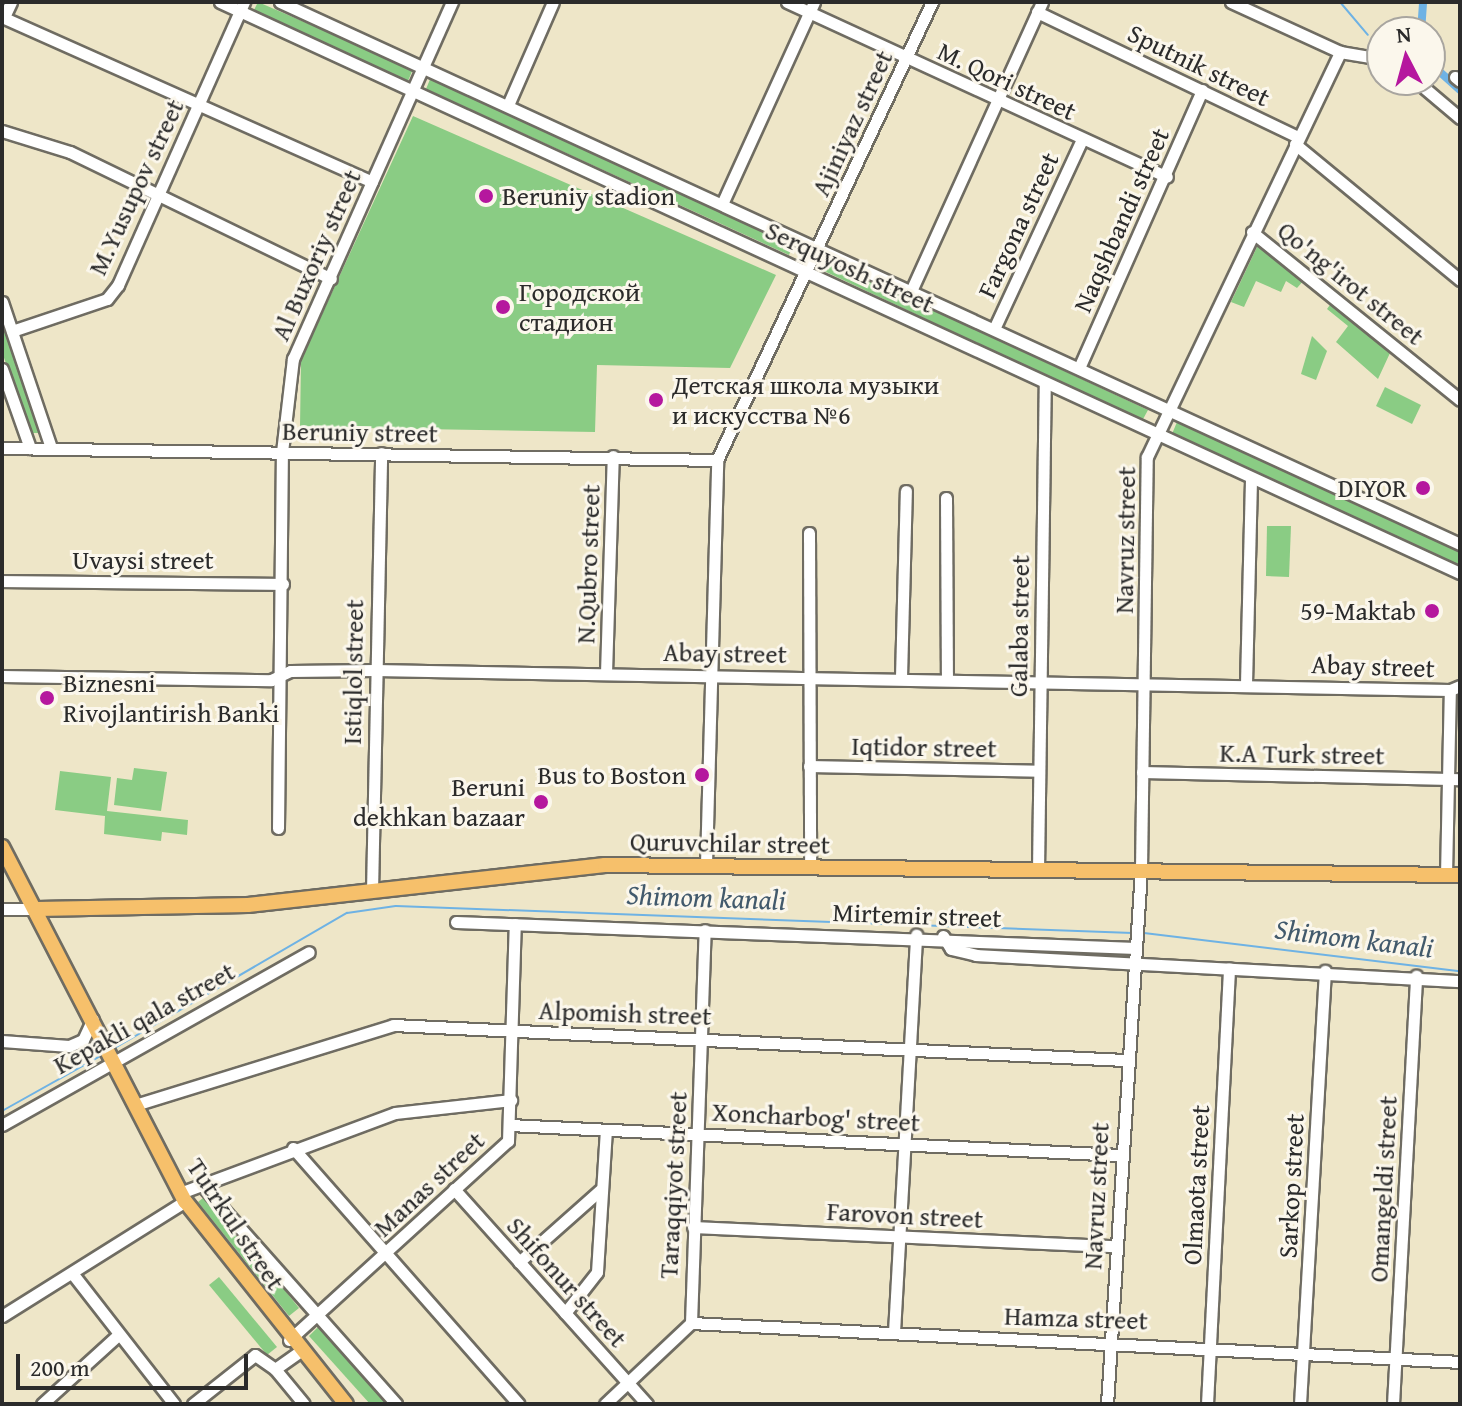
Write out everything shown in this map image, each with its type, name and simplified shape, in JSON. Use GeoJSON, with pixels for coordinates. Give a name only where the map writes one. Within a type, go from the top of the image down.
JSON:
{"type":"FeatureCollection","features":[{"type":"Feature","properties":{"kind":"main road","name":"Tutrkul street"},"geometry":{"type":"LineString","coordinates":[[2,847],[37,909],[183,1197],[294,1346],[346,1404]]}},
{"type":"Feature","properties":{"kind":"main road","name":"Quruvchilar street"},"geometry":{"type":"LineString","coordinates":[[37,909],[248,905],[605,865],[1453,875]]}},
{"type":"Feature","properties":{"kind":"street"},"geometry":{"type":"LineString","coordinates":[[11,2],[3,17],[196,109],[372,182]]}},
{"type":"Feature","properties":{"kind":"street","name":"Serquyosh street"},"geometry":{"type":"LineString","coordinates":[[220,2],[242,7],[413,90],[1460,573]]}},
{"type":"Feature","properties":{"kind":"street","name":"Serquyosh street"},"geometry":{"type":"LineString","coordinates":[[280,2],[423,65],[1460,544]]}},
{"type":"Feature","properties":{"kind":"street","name":"Al Buxoriy street"},"geometry":{"type":"LineString","coordinates":[[278,828],[283,584],[282,452],[293,359],[452,2]]}},
{"type":"Feature","properties":{"kind":"street"},"geometry":{"type":"LineString","coordinates":[[508,105],[553,2]]}},
{"type":"Feature","properties":{"kind":"street","name":"M. Qori street"},"geometry":{"type":"LineString","coordinates":[[787,2],[812,7],[906,58],[1167,177]]}},
{"type":"Feature","properties":{"kind":"street","name":"Ajiniyaz street"},"geometry":{"type":"LineString","coordinates":[[706,864],[717,460],[932,2]]}},
{"type":"Feature","properties":{"kind":"street"},"geometry":{"type":"LineString","coordinates":[[1231,2],[1340,52],[1366,56]]}},
{"type":"Feature","properties":{"kind":"street","name":"M.Yusupov street"},"geometry":{"type":"LineString","coordinates":[[12,331],[107,299],[242,7]]}},
{"type":"Feature","properties":{"kind":"street"},"geometry":{"type":"LineString","coordinates":[[722,204],[812,7]]}},
{"type":"Feature","properties":{"kind":"street"},"geometry":{"type":"LineString","coordinates":[[911,291],[1040,7]]}},
{"type":"Feature","properties":{"kind":"street","name":"Sputnik street"},"geometry":{"type":"LineString","coordinates":[[1040,7],[1297,140],[1460,280]]}},
{"type":"Feature","properties":{"kind":"street","name":"Navruz street"},"geometry":{"type":"LineString","coordinates":[[1107,1404],[1125,1060],[1141,869],[1147,457],[1155,434],[1340,52]]}},
{"type":"Feature","properties":{"kind":"street","name":"Naqshbandi street"},"geometry":{"type":"LineString","coordinates":[[1079,368],[1167,177],[1202,90]]}},
{"type":"Feature","properties":{"kind":"street"},"geometry":{"type":"LineString","coordinates":[[1434,96],[1460,118]]}},
{"type":"Feature","properties":{"kind":"street"},"geometry":{"type":"LineString","coordinates":[[2,131],[15,129],[331,279]]}},
{"type":"Feature","properties":{"kind":"street","name":"Fargona street"},"geometry":{"type":"LineString","coordinates":[[994,329],[1082,139]]}},
{"type":"Feature","properties":{"kind":"street","name":"Qo'ng'irot street"},"geometry":{"type":"LineString","coordinates":[[1252,232],[1460,400]]}},
{"type":"Feature","properties":{"kind":"street"},"geometry":{"type":"LineString","coordinates":[[2,302],[51,448]]}},
{"type":"Feature","properties":{"kind":"street"},"geometry":{"type":"LineString","coordinates":[[2,369],[30,448]]}},
{"type":"Feature","properties":{"kind":"street","name":"Galaba street"},"geometry":{"type":"LineString","coordinates":[[1038,870],[1045,383]]}},
{"type":"Feature","properties":{"kind":"street","name":"Beruniy street"},"geometry":{"type":"LineString","coordinates":[[2,448],[717,460]]}},
{"type":"Feature","properties":{"kind":"street","name":"Istiqlol street"},"geometry":{"type":"LineString","coordinates":[[372,891],[381,453]]}},
{"type":"Feature","properties":{"kind":"street","name":"N.Qubro street"},"geometry":{"type":"LineString","coordinates":[[606,673],[613,456]]}},
{"type":"Feature","properties":{"kind":"street"},"geometry":{"type":"LineString","coordinates":[[1246,684],[1251,478]]}},
{"type":"Feature","properties":{"kind":"street"},"geometry":{"type":"LineString","coordinates":[[901,677],[906,491]]}},
{"type":"Feature","properties":{"kind":"street"},"geometry":{"type":"LineString","coordinates":[[946,498],[947,678]]}},
{"type":"Feature","properties":{"kind":"street"},"geometry":{"type":"LineString","coordinates":[[809,533],[810,868]]}},
{"type":"Feature","properties":{"kind":"street","name":"Uvaysi street"},"geometry":{"type":"LineString","coordinates":[[2,581],[283,584]]}},
{"type":"Feature","properties":{"kind":"street","name":"Abay street"},"geometry":{"type":"LineString","coordinates":[[2,676],[280,679],[290,671],[375,670],[1455,688]]}},
{"type":"Feature","properties":{"kind":"street"},"geometry":{"type":"LineString","coordinates":[[1453,875],[1455,688]]}},
{"type":"Feature","properties":{"kind":"street","name":"Iqtidor street"},"geometry":{"type":"LineString","coordinates":[[809,766],[1039,771]]}},
{"type":"Feature","properties":{"kind":"street","name":"K.A Turk street"},"geometry":{"type":"LineString","coordinates":[[1142,772],[1455,779]]}},
{"type":"Feature","properties":{"kind":"street","name":"Quruvchilar street"},"geometry":{"type":"LineString","coordinates":[[2,909],[37,909]]}},
{"type":"Feature","properties":{"kind":"street","name":"Mirtemir street"},"geometry":{"type":"LineString","coordinates":[[456,922],[916,935],[1136,946]]}},
{"type":"Feature","properties":{"kind":"street","name":"Manas street"},"geometry":{"type":"LineString","coordinates":[[275,1369],[318,1317],[508,1141],[517,1030],[515,924]]}},
{"type":"Feature","properties":{"kind":"street","name":"Taraqqiyot street"},"geometry":{"type":"LineString","coordinates":[[691,1323],[697,1134],[704,1037],[705,930]]}},
{"type":"Feature","properties":{"kind":"street"},"geometry":{"type":"LineString","coordinates":[[894,1332],[913,1049],[916,935]]}},
{"type":"Feature","properties":{"kind":"street"},"geometry":{"type":"LineString","coordinates":[[943,936],[959,953],[1134,965],[1416,976],[1460,981]]}},
{"type":"Feature","properties":{"kind":"street","name":"Kepakli qala street"},"geometry":{"type":"LineString","coordinates":[[2,1125],[109,1051],[309,952]]}},
{"type":"Feature","properties":{"kind":"street","name":"Olmaota street"},"geometry":{"type":"LineString","coordinates":[[1207,1404],[1229,969]]}},
{"type":"Feature","properties":{"kind":"street","name":"Sarkop street"},"geometry":{"type":"LineString","coordinates":[[1300,1404],[1325,971]]}},
{"type":"Feature","properties":{"kind":"street","name":"Omangeldi street"},"geometry":{"type":"LineString","coordinates":[[1393,1404],[1416,976]]}},
{"type":"Feature","properties":{"kind":"street"},"geometry":{"type":"LineString","coordinates":[[2,1041],[69,1046],[83,1040],[93,1019]]}},
{"type":"Feature","properties":{"kind":"street","name":"Alpomish street"},"geometry":{"type":"LineString","coordinates":[[135,1105],[393,1025],[704,1037],[1125,1060]]}},
{"type":"Feature","properties":{"kind":"street"},"geometry":{"type":"LineString","coordinates":[[2,1316],[72,1273],[201,1184],[395,1113],[511,1100]]}},
{"type":"Feature","properties":{"kind":"street","name":"Xoncharbog' street"},"geometry":{"type":"LineString","coordinates":[[509,1125],[1121,1155]]}},
{"type":"Feature","properties":{"kind":"street"},"geometry":{"type":"LineString","coordinates":[[565,1313],[597,1272],[606,1130]]}},
{"type":"Feature","properties":{"kind":"street"},"geometry":{"type":"LineString","coordinates":[[293,1148],[519,1404]]}},
{"type":"Feature","properties":{"kind":"street"},"geometry":{"type":"LineString","coordinates":[[201,1184],[396,1404]]}},
{"type":"Feature","properties":{"kind":"street","name":"Shifonur street"},"geometry":{"type":"LineString","coordinates":[[454,1189],[647,1404]]}},
{"type":"Feature","properties":{"kind":"street"},"geometry":{"type":"LineString","coordinates":[[519,1262],[600,1190]]}},
{"type":"Feature","properties":{"kind":"street","name":"Farovon street"},"geometry":{"type":"LineString","coordinates":[[693,1227],[1115,1246]]}},
{"type":"Feature","properties":{"kind":"street"},"geometry":{"type":"LineString","coordinates":[[72,1273],[117,1336],[174,1404]]}},
{"type":"Feature","properties":{"kind":"street"},"geometry":{"type":"LineString","coordinates":[[605,1404],[691,1323]]}},
{"type":"Feature","properties":{"kind":"street","name":"Hamza street"},"geometry":{"type":"LineString","coordinates":[[691,1323],[1110,1340],[1460,1362]]}},
{"type":"Feature","properties":{"kind":"street"},"geometry":{"type":"LineString","coordinates":[[42,1404],[117,1336]]}},
{"type":"Feature","properties":{"kind":"street"},"geometry":{"type":"LineString","coordinates":[[193,1404],[255,1355],[275,1369],[304,1404]]}},
{"type":"Feature","properties":{"kind":"green space"},"geometry":{"type":"Polygon","coordinates":[[[258,2],[413,69],[408,81],[254,10],[258,2]]]}},
{"type":"Feature","properties":{"kind":"green space"},"geometry":{"type":"Polygon","coordinates":[[[431,77],[793,245],[789,255],[426,89],[431,77]]]}},
{"type":"Feature","properties":{"kind":"green space","name":"Beruniy stadion"},"geometry":{"type":"Polygon","coordinates":[[[413,116],[776,275],[730,368],[597,365],[595,432],[300,427],[301,360],[413,116]]]}},
{"type":"Feature","properties":{"kind":"green space"},"geometry":{"type":"Polygon","coordinates":[[[1258,245],[1304,280],[1297,288],[1286,281],[1281,292],[1256,281],[1244,307],[1231,302],[1258,245]]]}},
{"type":"Feature","properties":{"kind":"green space"},"geometry":{"type":"Polygon","coordinates":[[[828,261],[1148,410],[1142,421],[824,271],[828,261]]]}},
{"type":"Feature","properties":{"kind":"green space"},"geometry":{"type":"Polygon","coordinates":[[[1332,302],[1390,353],[1378,379],[1336,342],[1348,326],[1327,309],[1332,302]]]}},
{"type":"Feature","properties":{"kind":"green space"},"geometry":{"type":"Polygon","coordinates":[[[2,318],[41,433],[30,433],[2,352],[2,318]]]}},
{"type":"Feature","properties":{"kind":"green space"},"geometry":{"type":"Polygon","coordinates":[[[1312,336],[1327,351],[1316,380],[1301,374],[1312,336]]]}},
{"type":"Feature","properties":{"kind":"green space"},"geometry":{"type":"Polygon","coordinates":[[[1385,387],[1421,405],[1412,424],[1376,406],[1385,387]]]}},
{"type":"Feature","properties":{"kind":"green space"},"geometry":{"type":"Polygon","coordinates":[[[1177,422],[1460,552],[1460,566],[1172,434],[1177,422]]]}},
{"type":"Feature","properties":{"kind":"green space"},"geometry":{"type":"Polygon","coordinates":[[[1267,526],[1291,526],[1289,577],[1266,576],[1267,526]]]}},
{"type":"Feature","properties":{"kind":"green space"},"geometry":{"type":"Polygon","coordinates":[[[134,768],[167,772],[161,811],[114,805],[117,778],[132,780],[134,768]]]}},
{"type":"Feature","properties":{"kind":"green space"},"geometry":{"type":"Polygon","coordinates":[[[60,771],[111,777],[107,811],[188,820],[187,835],[162,832],[161,841],[104,834],[105,816],[55,810],[60,771]]]}},
{"type":"Feature","properties":{"kind":"green space"},"geometry":{"type":"Polygon","coordinates":[[[208,1194],[299,1308],[289,1316],[198,1202],[208,1194]]]}},
{"type":"Feature","properties":{"kind":"green space"},"geometry":{"type":"Polygon","coordinates":[[[219,1277],[277,1347],[267,1355],[209,1285],[219,1277]]]}},
{"type":"Feature","properties":{"kind":"green space"},"geometry":{"type":"Polygon","coordinates":[[[318,1327],[388,1404],[370,1404],[309,1336],[318,1327]]]}},
{"type":"Feature","properties":{"kind":"waterway"},"geometry":{"type":"LineString","coordinates":[[1340,2],[1366,33]]}},
{"type":"Feature","properties":{"kind":"waterway"},"geometry":{"type":"LineString","coordinates":[[1422,16],[1423,2]]}},
{"type":"Feature","properties":{"kind":"waterway"},"geometry":{"type":"LineString","coordinates":[[1446,77],[1460,90]]}},
{"type":"Feature","properties":{"kind":"waterway","name":"Shimom kanali"},"geometry":{"type":"LineString","coordinates":[[113,1049],[347,913],[396,906],[1133,933]]}},
{"type":"Feature","properties":{"kind":"waterway","name":"Shimom kanali"},"geometry":{"type":"LineString","coordinates":[[1144,933],[1460,971]]}},
{"type":"Feature","properties":{"kind":"waterway","name":"Shimom kanali"},"geometry":{"type":"LineString","coordinates":[[2,1111],[104,1054]]}},
{"type":"Feature","properties":{"kind":"place","name":"Beruniy stadion"},"geometry":{"type":"Point","coordinates":[486,196]}},
{"type":"Feature","properties":{"kind":"place","name":"Городской стадион"},"geometry":{"type":"Point","coordinates":[503,307]}},
{"type":"Feature","properties":{"kind":"place","name":"Детская школа музыки и искусства №6"},"geometry":{"type":"Point","coordinates":[656,400]}},
{"type":"Feature","properties":{"kind":"place","name":"DIYOR"},"geometry":{"type":"Point","coordinates":[1423,488]}},
{"type":"Feature","properties":{"kind":"place","name":"59-Maktab"},"geometry":{"type":"Point","coordinates":[1432,611]}},
{"type":"Feature","properties":{"kind":"place","name":"Biznesni Rivojlantirish Banki"},"geometry":{"type":"Point","coordinates":[47,698]}},
{"type":"Feature","properties":{"kind":"place","name":"Bus to Boston"},"geometry":{"type":"Point","coordinates":[702,775]}},
{"type":"Feature","properties":{"kind":"place","name":"Beruni dekhkan bazaar"},"geometry":{"type":"Point","coordinates":[541,802]}}]}
